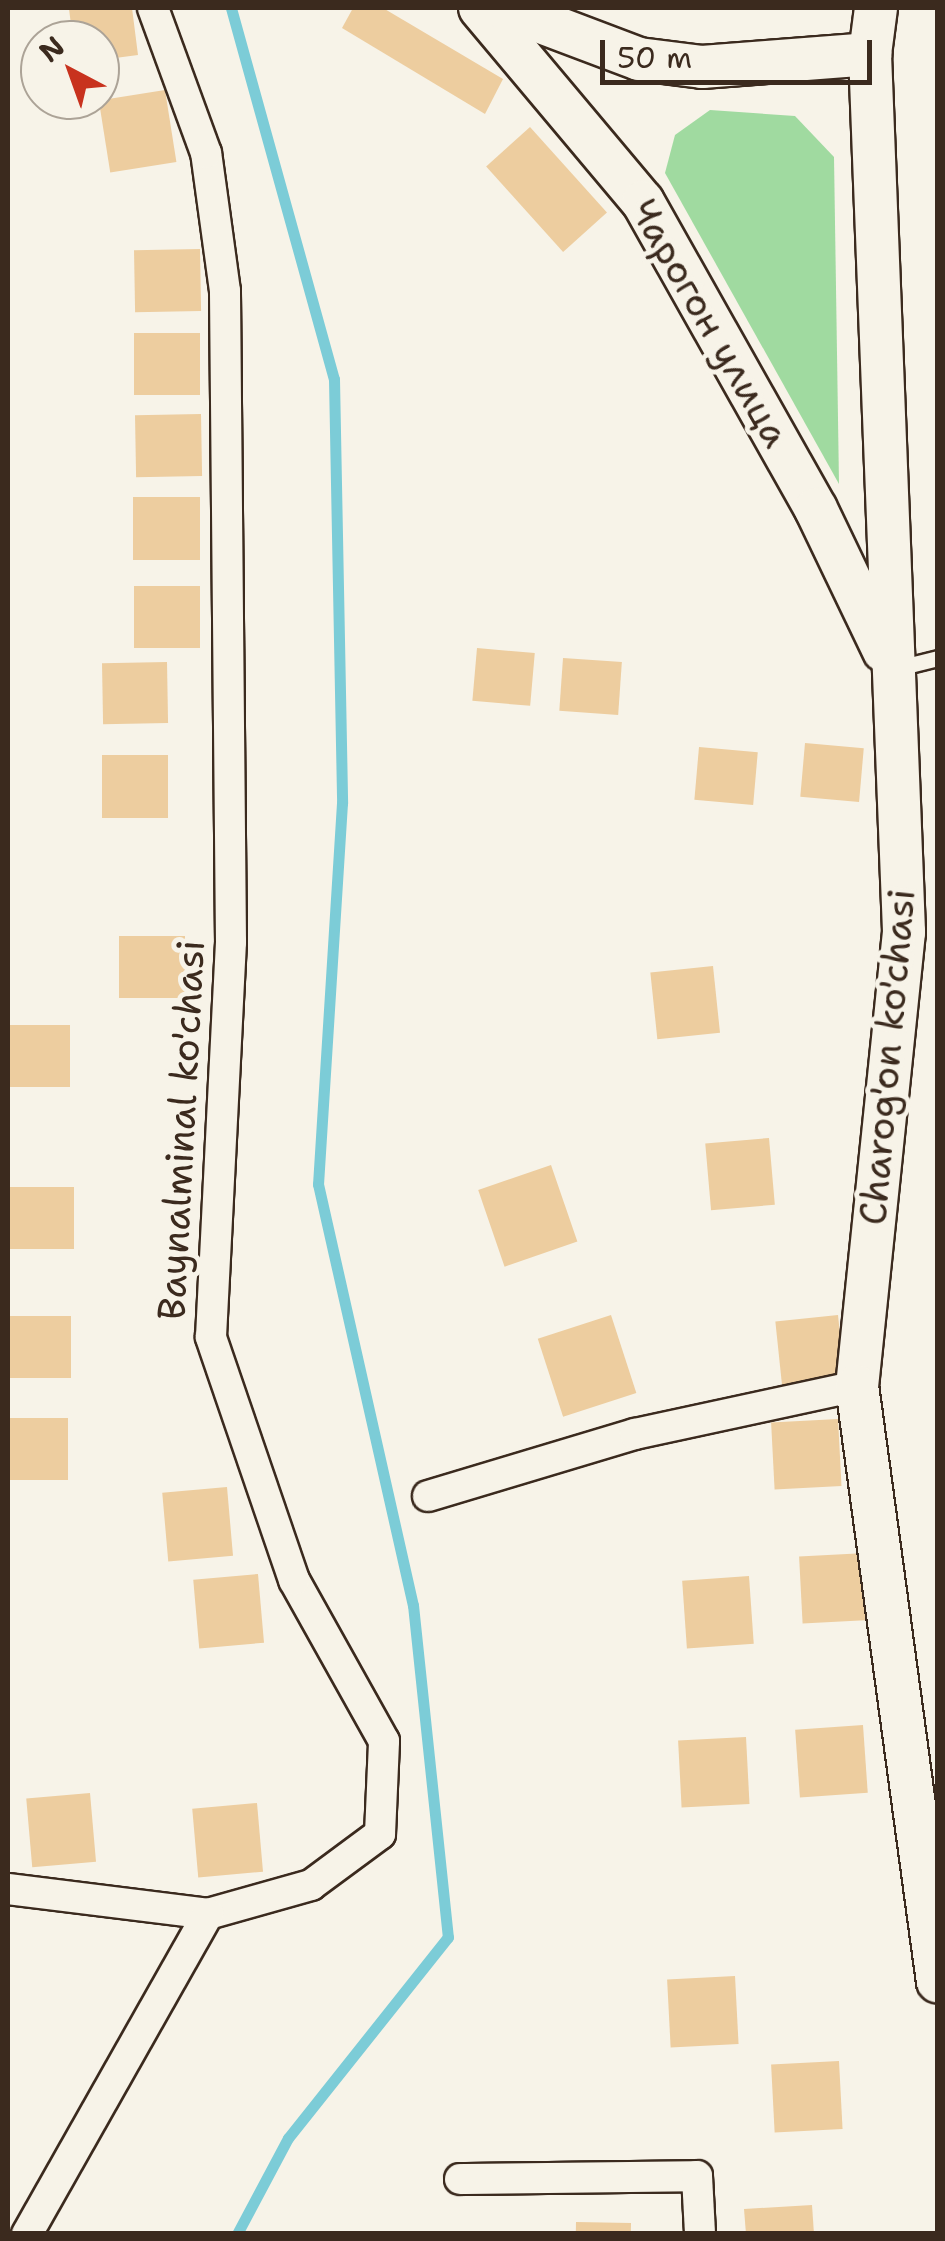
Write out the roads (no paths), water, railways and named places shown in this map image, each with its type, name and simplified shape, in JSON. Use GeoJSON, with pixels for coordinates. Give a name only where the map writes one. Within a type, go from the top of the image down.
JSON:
{"type":"FeatureCollection","features":[{"type":"Feature","properties":{"kind":"main road","name":"Чарогон улица"},"geometry":{"type":"LineString","coordinates":[[480,8],[643,202],[816,509],[893,670]]}},
{"type":"Feature","properties":{"kind":"main road"},"geometry":{"type":"LineString","coordinates":[[504,8],[639,59],[702,67],[870,54]]}},
{"type":"Feature","properties":{"kind":"main road","name":"Charog'on ko'chasi"},"geometry":{"type":"LineString","coordinates":[[876,8],[870,54],[904,932],[857,1386],[938,1982]]}},
{"type":"Feature","properties":{"kind":"street","name":"Baynalminal ko'chasi"},"geometry":{"type":"LineString","coordinates":[[8,1889],[208,1914],[310,1885],[380,1834],[384,1741],[294,1580],[211,1337],[231,942],[225,291],[206,154],[152,8]]}},
{"type":"Feature","properties":{"kind":"street"},"geometry":{"type":"LineString","coordinates":[[428,1496],[635,1434],[857,1386]]}},
{"type":"Feature","properties":{"kind":"street"},"geometry":{"type":"LineString","coordinates":[[27,2234],[208,1914]]}},
{"type":"Feature","properties":{"kind":"street"},"geometry":{"type":"LineString","coordinates":[[460,2179],[697,2176],[700,2234]]}},
{"type":"Feature","properties":{"kind":"lane"},"geometry":{"type":"LineString","coordinates":[[893,670],[938,658]]}},
{"type":"Feature","properties":{"kind":"waterway"},"geometry":{"type":"LineString","coordinates":[[231,8],[334,379],[342,803],[318,1184],[413,1605],[448,1937],[288,2138],[237,2234]]}}]}
